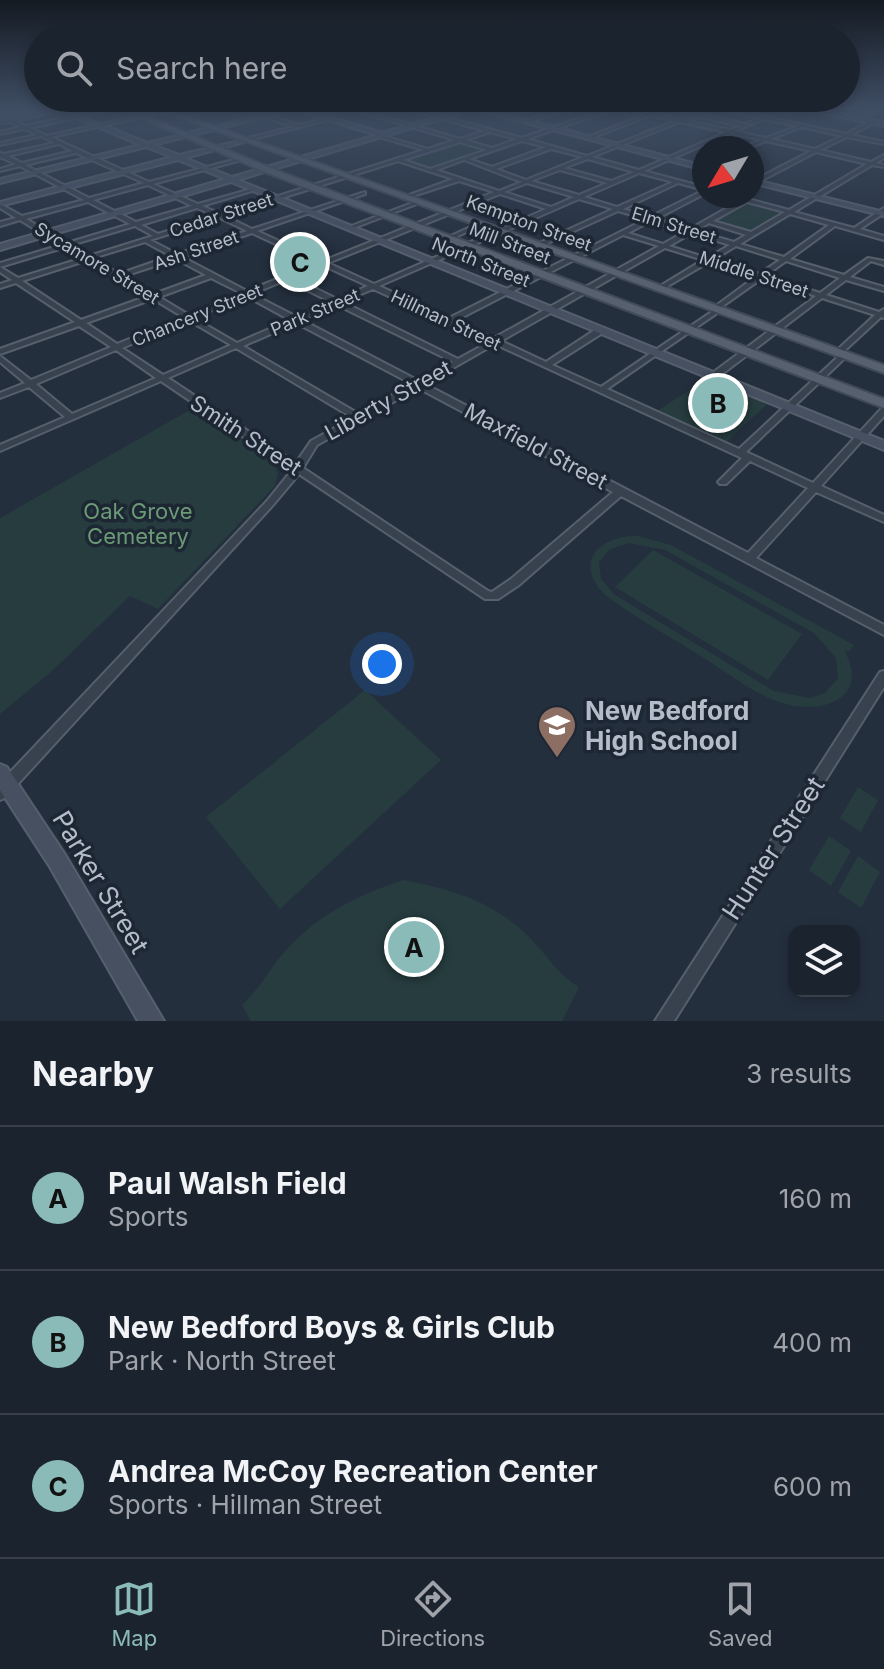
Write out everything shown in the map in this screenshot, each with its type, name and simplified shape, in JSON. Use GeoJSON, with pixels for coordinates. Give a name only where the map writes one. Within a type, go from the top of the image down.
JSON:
{"type":"FeatureCollection","features":[{"type":"Feature","properties":{"kind":"main road"},"geometry":{"type":"LineString","coordinates":[[0,181],[89,158]]}},
{"type":"Feature","properties":{"kind":"main road"},"geometry":{"type":"LineString","coordinates":[[0,205],[177,158]]}},
{"type":"Feature","properties":{"kind":"main road","name":"North Street"},"geometry":{"type":"LineString","coordinates":[[177,158],[884,446]]}},
{"type":"Feature","properties":{"kind":"main road","name":"Mill Street"},"geometry":{"type":"LineString","coordinates":[[236,158],[884,404]]}},
{"type":"Feature","properties":{"kind":"main road","name":"Kempton Street"},"geometry":{"type":"LineString","coordinates":[[297,158],[884,369]]}},
{"type":"Feature","properties":{"kind":"main road"},"geometry":{"type":"LineString","coordinates":[[0,247],[306,158]]}},
{"type":"Feature","properties":{"kind":"main road"},"geometry":{"type":"LineString","coordinates":[[662,158],[692,165]]}},
{"type":"Feature","properties":{"kind":"main road"},"geometry":{"type":"LineString","coordinates":[[764,184],[882,213]]}},
{"type":"Feature","properties":{"kind":"main road","name":"Parker Street"},"geometry":{"type":"LineString","coordinates":[[3,784],[152,1021]]}},
{"type":"Feature","properties":{"kind":"street"},"geometry":{"type":"LineString","coordinates":[[6,158],[158,236]]}},
{"type":"Feature","properties":{"kind":"street"},"geometry":{"type":"LineString","coordinates":[[0,170],[50,158]]}},
{"type":"Feature","properties":{"kind":"street","name":"Hillman Street"},"geometry":{"type":"LineString","coordinates":[[92,158],[884,519]]}},
{"type":"Feature","properties":{"kind":"street","name":"Cedar Street"},"geometry":{"type":"LineString","coordinates":[[0,286],[402,158]]}},
{"type":"Feature","properties":{"kind":"street"},"geometry":{"type":"LineString","coordinates":[[431,170],[469,158]]}},
{"type":"Feature","properties":{"kind":"street"},"geometry":{"type":"LineString","coordinates":[[494,168],[524,158]]}},
{"type":"Feature","properties":{"kind":"street"},"geometry":{"type":"LineString","coordinates":[[589,158],[692,186]]}},
{"type":"Feature","properties":{"kind":"street","name":"Chancery Street"},"geometry":{"type":"LineString","coordinates":[[0,396],[247,293],[589,158]]}},
{"type":"Feature","properties":{"kind":"street","name":"Park Street"},"geometry":{"type":"LineString","coordinates":[[0,448],[670,158]]}},
{"type":"Feature","properties":{"kind":"street"},"geometry":{"type":"LineString","coordinates":[[764,176],[801,158]]}},
{"type":"Feature","properties":{"kind":"street"},"geometry":{"type":"LineString","coordinates":[[846,158],[884,166]]}},
{"type":"Feature","properties":{"kind":"street"},"geometry":{"type":"LineString","coordinates":[[659,289],[881,158]]}},
{"type":"Feature","properties":{"kind":"street"},"geometry":{"type":"LineString","coordinates":[[0,224],[239,159]]}},
{"type":"Feature","properties":{"kind":"street"},"geometry":{"type":"LineString","coordinates":[[398,159],[551,209]]}},
{"type":"Feature","properties":{"kind":"street","name":"Elm Street"},"geometry":{"type":"LineString","coordinates":[[465,159],[528,182],[884,289]]}},
{"type":"Feature","properties":{"kind":"street"},"geometry":{"type":"LineString","coordinates":[[561,169],[611,183]]}},
{"type":"Feature","properties":{"kind":"street"},"geometry":{"type":"LineString","coordinates":[[406,198],[459,179]]}},
{"type":"Feature","properties":{"kind":"street"},"geometry":{"type":"LineString","coordinates":[[537,246],[677,182]]}},
{"type":"Feature","properties":{"kind":"street"},"geometry":{"type":"LineString","coordinates":[[0,267],[253,189]]}},
{"type":"Feature","properties":{"kind":"street","name":"Ash Street"},"geometry":{"type":"LineString","coordinates":[[119,276],[363,193]]}},
{"type":"Feature","properties":{"kind":"street"},"geometry":{"type":"LineString","coordinates":[[449,321],[692,197]]}},
{"type":"Feature","properties":{"kind":"street"},"geometry":{"type":"LineString","coordinates":[[349,228],[419,202]]}},
{"type":"Feature","properties":{"kind":"street","name":"Sycamore Street"},"geometry":{"type":"LineString","coordinates":[[0,205],[358,417]]}},
{"type":"Feature","properties":{"kind":"street"},"geometry":{"type":"LineString","coordinates":[[764,205],[884,238]]}},
{"type":"Feature","properties":{"kind":"street","name":"Liberty Street"},"geometry":{"type":"LineString","coordinates":[[3,784],[298,469],[314,443],[694,232],[731,208]]}},
{"type":"Feature","properties":{"kind":"street"},"geometry":{"type":"LineString","coordinates":[[855,230],[882,213]]}},
{"type":"Feature","properties":{"kind":"street"},"geometry":{"type":"LineString","coordinates":[[711,222],[750,234]]}},
{"type":"Feature","properties":{"kind":"street"},"geometry":{"type":"LineString","coordinates":[[601,390],[834,224]]}},
{"type":"Feature","properties":{"kind":"street"},"geometry":{"type":"LineString","coordinates":[[447,239],[479,225]]}},
{"type":"Feature","properties":{"kind":"street","name":"Middle Street"},"geometry":{"type":"LineString","coordinates":[[623,233],[883,314]]}},
{"type":"Feature","properties":{"kind":"street","name":"Maxfield Street"},"geometry":{"type":"LineString","coordinates":[[145,240],[884,630]]}},
{"type":"Feature","properties":{"kind":"street"},"geometry":{"type":"LineString","coordinates":[[714,376],[870,259],[884,263]]}},
{"type":"Feature","properties":{"kind":"street","name":"Smith Street"},"geometry":{"type":"LineString","coordinates":[[0,267],[485,595],[494,596],[515,582],[620,491]]}},
{"type":"Feature","properties":{"kind":"street"},"geometry":{"type":"LineString","coordinates":[[0,352],[212,275]]}},
{"type":"Feature","properties":{"kind":"street"},"geometry":{"type":"LineString","coordinates":[[288,278],[457,361]]}},
{"type":"Feature","properties":{"kind":"street"},"geometry":{"type":"LineString","coordinates":[[723,482],[789,407],[883,314]]}},
{"type":"Feature","properties":{"kind":"street"},"geometry":{"type":"LineString","coordinates":[[546,365],[601,330]]}},
{"type":"Feature","properties":{"kind":"street"},"geometry":{"type":"LineString","coordinates":[[0,358],[71,417]]}},
{"type":"Feature","properties":{"kind":"street"},"geometry":{"type":"LineString","coordinates":[[749,559],[884,411]]}},
{"type":"Feature","properties":{"kind":"street","name":"Hunter Street"},"geometry":{"type":"LineString","coordinates":[[664,1021],[884,676]]}},
{"type":"Feature","properties":{"kind":"green space"},"geometry":{"type":"Polygon","coordinates":[[[408,158],[464,158],[432,168],[404,159],[408,158]]]}},
{"type":"Feature","properties":{"kind":"green space"},"geometry":{"type":"Polygon","coordinates":[[[764,207],[782,212],[748,231],[714,221],[737,208],[764,207]]]}},
{"type":"Feature","properties":{"kind":"green space"},"geometry":{"type":"Polygon","coordinates":[[[717,372],[776,396],[726,442],[657,411],[717,372]]]}},
{"type":"Feature","properties":{"kind":"green space","name":"Oak Grove Cemetery"},"geometry":{"type":"Polygon","coordinates":[[[195,407],[274,462],[278,474],[275,486],[158,609],[130,596],[51,672],[0,714],[0,518],[195,407]]]}},
{"type":"Feature","properties":{"kind":"green space"},"geometry":{"type":"Polygon","coordinates":[[[638,536],[671,545],[854,645],[849,652],[844,650],[851,667],[851,681],[846,692],[825,705],[810,707],[770,699],[606,596],[591,573],[591,563],[601,546],[624,537],[638,536]],[[629,543],[610,549],[599,562],[601,579],[615,595],[774,691],[810,698],[825,693],[838,678],[836,658],[814,633],[665,550],[629,543]]]}},
{"type":"Feature","properties":{"kind":"green space"},"geometry":{"type":"Polygon","coordinates":[[[653,550],[802,634],[768,680],[615,587],[653,550]]]}},
{"type":"Feature","properties":{"kind":"green space"},"geometry":{"type":"Polygon","coordinates":[[[365,690],[441,760],[280,909],[206,817],[365,690]]]}},
{"type":"Feature","properties":{"kind":"green space"},"geometry":{"type":"Polygon","coordinates":[[[858,787],[878,800],[861,832],[840,818],[858,787]]]}},
{"type":"Feature","properties":{"kind":"green space"},"geometry":{"type":"Polygon","coordinates":[[[829,836],[851,851],[831,886],[809,870],[829,836]]]}},
{"type":"Feature","properties":{"kind":"green space"},"geometry":{"type":"Polygon","coordinates":[[[858,856],[880,872],[861,908],[838,892],[858,856]]]}},
{"type":"Feature","properties":{"kind":"green space"},"geometry":{"type":"Polygon","coordinates":[[[404,880],[473,899],[517,926],[559,971],[579,987],[562,1021],[251,1021],[242,1005],[280,957],[307,930],[352,900],[404,880]]]}},
{"type":"Feature","properties":{"kind":"place","name":"Andrea McCoy Recreation Center"},"geometry":{"type":"Point","coordinates":[300,262]}},
{"type":"Feature","properties":{"kind":"place","name":"New Bedford Boys & Girls Club"},"geometry":{"type":"Point","coordinates":[718,403]}},
{"type":"Feature","properties":{"kind":"place","name":"New Bedford High School"},"geometry":{"type":"Point","coordinates":[557,759]}},
{"type":"Feature","properties":{"kind":"place","name":"Paul Walsh Field"},"geometry":{"type":"Point","coordinates":[414,947]}}]}
